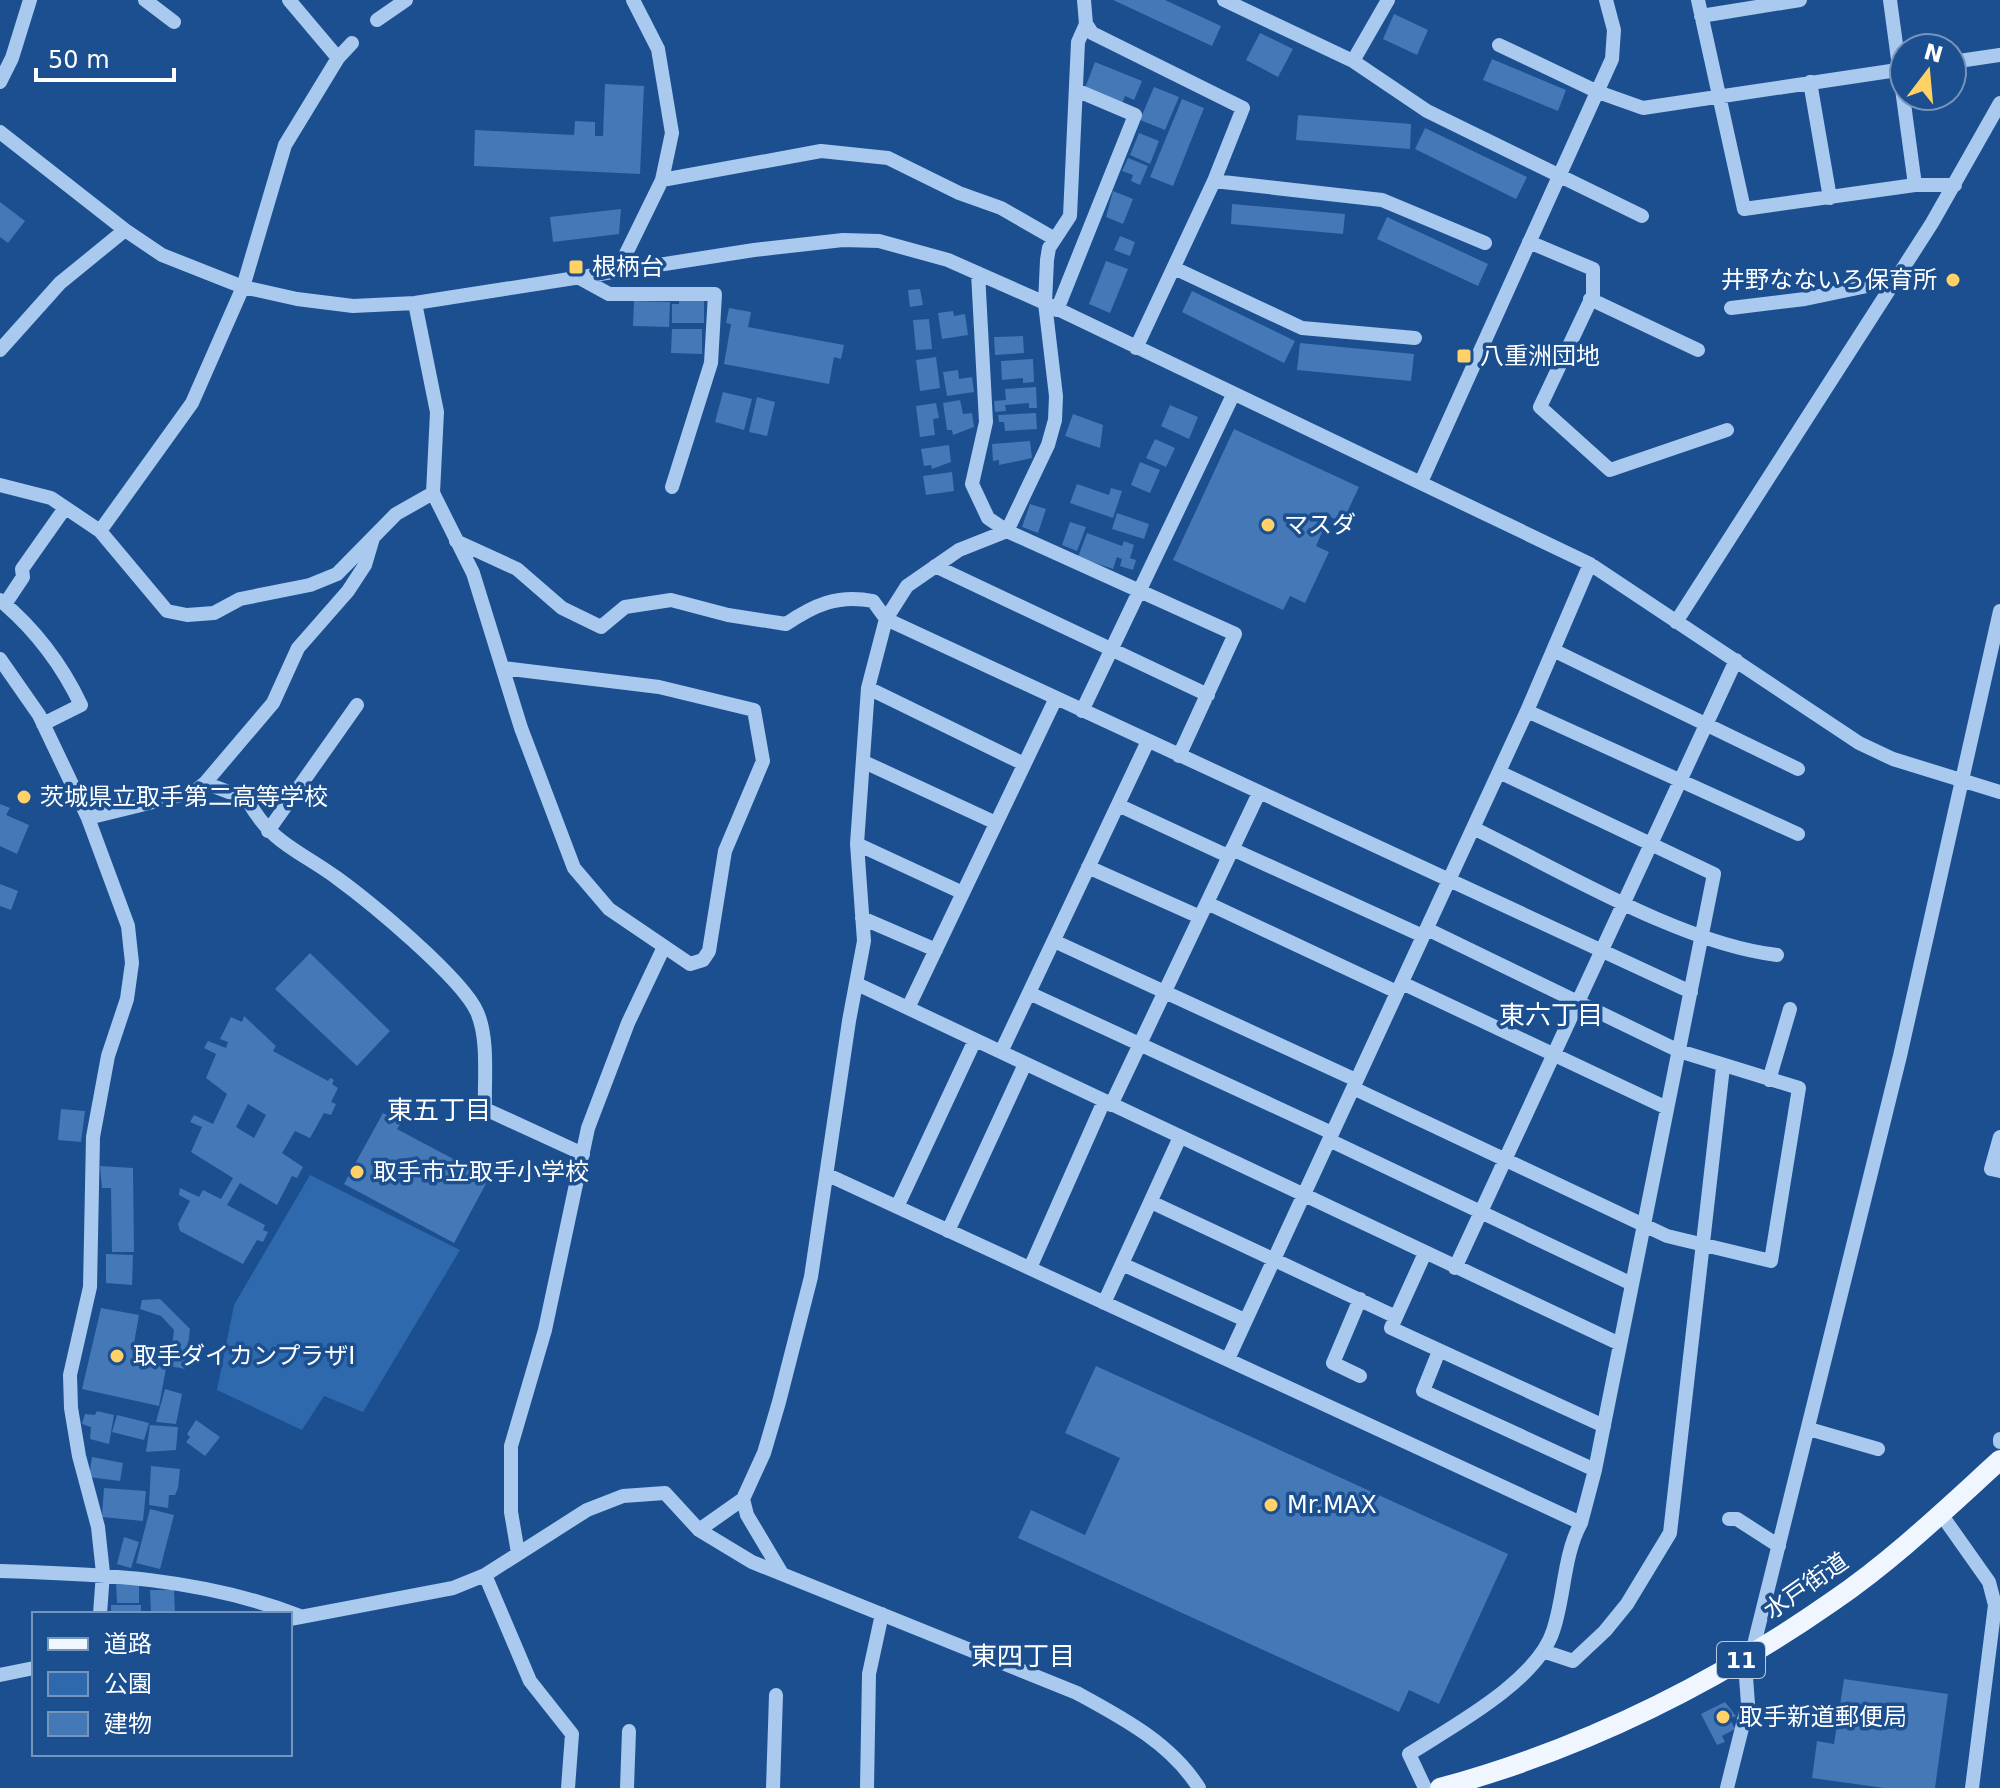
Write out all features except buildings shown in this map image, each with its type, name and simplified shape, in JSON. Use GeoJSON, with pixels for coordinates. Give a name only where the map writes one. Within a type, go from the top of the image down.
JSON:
{"type":"FeatureCollection","features":[{"type":"Feature","properties":{"kind":"main road","name":"水戸街道"},"geometry":{"type":"LineString","coordinates":[[1440,1788],[1501,1770],[1622,1722],[1753,1654],[1834,1601],[1941,1514],[2000,1460]]}},
{"type":"Feature","properties":{"kind":"street"},"geometry":{"type":"LineString","coordinates":[[0,82],[12,58],[30,0]]}},
{"type":"Feature","properties":{"kind":"street"},"geometry":{"type":"LineString","coordinates":[[145,0],[174,22]]}},
{"type":"Feature","properties":{"kind":"street"},"geometry":{"type":"LineString","coordinates":[[289,0],[338,58]]}},
{"type":"Feature","properties":{"kind":"street"},"geometry":{"type":"LineString","coordinates":[[377,20],[406,0]]}},
{"type":"Feature","properties":{"kind":"street"},"geometry":{"type":"LineString","coordinates":[[618,270],[662,180],[672,133],[658,49],[633,0]]}},
{"type":"Feature","properties":{"kind":"street"},"geometry":{"type":"LineString","coordinates":[[699,1530],[743,1499],[764,1453],[811,1277],[864,941],[857,844],[868,688],[886,619],[907,586],[959,550],[1007,531],[1048,445],[1055,420],[1047,260],[1055,239],[1070,216],[1078,42],[1086,24],[1084,0]]}},
{"type":"Feature","properties":{"kind":"street"},"geometry":{"type":"LineString","coordinates":[[1224,0],[1353,61],[1427,111],[1642,216]]}},
{"type":"Feature","properties":{"kind":"street"},"geometry":{"type":"LineString","coordinates":[[1353,61],[1388,0]]}},
{"type":"Feature","properties":{"kind":"street"},"geometry":{"type":"LineString","coordinates":[[1421,482],[1598,92],[1615,45],[1606,0]]}},
{"type":"Feature","properties":{"kind":"street"},"geometry":{"type":"LineString","coordinates":[[1698,0],[1744,209],[1915,185],[1955,185]]}},
{"type":"Feature","properties":{"kind":"street"},"geometry":{"type":"LineString","coordinates":[[1701,16],[1800,0]]}},
{"type":"Feature","properties":{"kind":"street"},"geometry":{"type":"LineString","coordinates":[[1890,0],[1896,32]]}},
{"type":"Feature","properties":{"kind":"street"},"geometry":{"type":"LineString","coordinates":[[1086,24],[1102,39],[1239,103],[1243,114],[1136,348]]}},
{"type":"Feature","properties":{"kind":"street"},"geometry":{"type":"LineString","coordinates":[[100,531],[192,403],[243,287],[285,145],[338,58],[352,43]]}},
{"type":"Feature","properties":{"kind":"street"},"geometry":{"type":"LineString","coordinates":[[1499,45],[1598,92],[1643,108],[1888,71]]}},
{"type":"Feature","properties":{"kind":"street"},"geometry":{"type":"LineString","coordinates":[[1968,60],[2000,55]]}},
{"type":"Feature","properties":{"kind":"street"},"geometry":{"type":"LineString","coordinates":[[1810,82],[1830,198]]}},
{"type":"Feature","properties":{"kind":"street"},"geometry":{"type":"LineString","coordinates":[[1051,306],[1135,115],[1076,90]]}},
{"type":"Feature","properties":{"kind":"street"},"geometry":{"type":"LineString","coordinates":[[1676,622],[1896,280],[1955,185],[2000,103]]}},
{"type":"Feature","properties":{"kind":"street"},"geometry":{"type":"LineString","coordinates":[[1907,112],[1915,185]]}},
{"type":"Feature","properties":{"kind":"street"},"geometry":{"type":"LineString","coordinates":[[0,132],[125,230],[162,255],[243,287],[297,299],[353,306],[415,303],[618,270],[843,240],[879,241],[916,249],[1051,306],[1590,564],[1859,743],[1963,782],[2000,792]]}},
{"type":"Feature","properties":{"kind":"street"},"geometry":{"type":"LineString","coordinates":[[662,180],[821,151],[888,158],[959,193],[1001,208],[1055,239]]}},
{"type":"Feature","properties":{"kind":"street"},"geometry":{"type":"LineString","coordinates":[[1214,181],[1382,200],[1485,243]]}},
{"type":"Feature","properties":{"kind":"street"},"geometry":{"type":"LineString","coordinates":[[0,350],[60,283],[125,230]]}},
{"type":"Feature","properties":{"kind":"street"},"geometry":{"type":"LineString","coordinates":[[1529,242],[1593,269],[1590,299],[1540,407],[1610,470],[1727,430]]}},
{"type":"Feature","properties":{"kind":"street"},"geometry":{"type":"LineString","coordinates":[[1174,268],[1302,328],[1415,338]]}},
{"type":"Feature","properties":{"kind":"street"},"geometry":{"type":"LineString","coordinates":[[978,273],[986,422],[972,484],[988,518],[1007,531],[1235,634],[1179,756]]}},
{"type":"Feature","properties":{"kind":"street"},"geometry":{"type":"LineString","coordinates":[[578,277],[609,294],[715,294],[711,363],[672,487]]}},
{"type":"Feature","properties":{"kind":"street"},"geometry":{"type":"LineString","coordinates":[[1731,308],[1805,299],[1896,280]]}},
{"type":"Feature","properties":{"kind":"street"},"geometry":{"type":"LineString","coordinates":[[1590,299],[1698,350]]}},
{"type":"Feature","properties":{"kind":"street"},"geometry":{"type":"LineString","coordinates":[[415,303],[437,412],[433,493],[473,573],[503,668],[574,868],[609,909],[663,949],[690,964],[703,960],[709,951],[725,851],[763,761],[754,710],[659,687],[503,668]]}},
{"type":"Feature","properties":{"kind":"street"},"geometry":{"type":"LineString","coordinates":[[1082,711],[1233,395]]}},
{"type":"Feature","properties":{"kind":"street"},"geometry":{"type":"LineString","coordinates":[[0,485],[51,498],[100,531],[167,611],[187,615],[214,613],[240,599],[310,585],[337,574],[396,514],[433,493]]}},
{"type":"Feature","properties":{"kind":"street"},"geometry":{"type":"LineString","coordinates":[[43,724],[81,705],[63,667],[36,633],[2,602],[23,577],[22,569],[65,508]]}},
{"type":"Feature","properties":{"kind":"street"},"geometry":{"type":"LineString","coordinates":[[88,818],[194,792],[205,783],[273,703],[298,648],[348,591],[365,565],[373,536]]}},
{"type":"Feature","properties":{"kind":"street"},"geometry":{"type":"LineString","coordinates":[[456,541],[517,569],[562,608],[601,627],[625,607],[671,600],[728,615],[786,624],[813,606],[849,596],[873,601],[886,619],[1691,992]]}},
{"type":"Feature","properties":{"kind":"street"},"geometry":{"type":"LineString","coordinates":[[1228,1359],[1555,651],[1590,564]]}},
{"type":"Feature","properties":{"kind":"street"},"geometry":{"type":"LineString","coordinates":[[935,566],[1208,695]]}},
{"type":"Feature","properties":{"kind":"street"},"geometry":{"type":"LineString","coordinates":[[1727,1788],[1748,1704],[1746,1677],[1901,1052],[2000,611]]}},
{"type":"Feature","properties":{"kind":"street"},"geometry":{"type":"LineString","coordinates":[[1555,651],[1798,769]]}},
{"type":"Feature","properties":{"kind":"street"},"geometry":{"type":"LineString","coordinates":[[0,659],[43,724],[88,818],[128,926],[132,963],[127,999],[108,1056],[93,1137],[90,1287],[70,1375],[71,1408],[98,1527],[103,1573],[100,1612]]}},
{"type":"Feature","properties":{"kind":"street"},"geometry":{"type":"LineString","coordinates":[[1455,1268],[1736,660]]}},
{"type":"Feature","properties":{"kind":"street"},"geometry":{"type":"LineString","coordinates":[[868,688],[1024,764]]}},
{"type":"Feature","properties":{"kind":"street"},"geometry":{"type":"LineString","coordinates":[[908,1008],[1056,698]]}},
{"type":"Feature","properties":{"kind":"street"},"geometry":{"type":"LineString","coordinates":[[268,831],[357,705]]}},
{"type":"Feature","properties":{"kind":"street"},"geometry":{"type":"LineString","coordinates":[[1527,711],[1798,834]]}},
{"type":"Feature","properties":{"kind":"street"},"geometry":{"type":"LineString","coordinates":[[1001,1052],[1148,741]]}},
{"type":"Feature","properties":{"kind":"street"},"geometry":{"type":"LineString","coordinates":[[864,762],[996,823]]}},
{"type":"Feature","properties":{"kind":"street"},"geometry":{"type":"LineString","coordinates":[[1425,1788],[1409,1754],[1489,1702],[1546,1652],[1554,1628],[1573,1538],[1581,1523],[1595,1470],[1714,874],[1499,772]]}},
{"type":"Feature","properties":{"kind":"street"},"geometry":{"type":"LineString","coordinates":[[205,783],[247,799],[268,831],[283,845],[337,878],[452,975],[478,1013],[484,1053],[485,1109],[583,1154]]}},
{"type":"Feature","properties":{"kind":"street"},"geometry":{"type":"LineString","coordinates":[[1030,1268],[1259,793]]}},
{"type":"Feature","properties":{"kind":"street"},"geometry":{"type":"LineString","coordinates":[[1054,941],[1355,1084],[1504,1161],[1644,1227],[1771,1261],[1799,1088],[1679,1051],[1425,933],[1118,805]]}},
{"type":"Feature","properties":{"kind":"street"},"geometry":{"type":"LineString","coordinates":[[1473,828],[1701,938],[1747,952],[1777,955]]}},
{"type":"Feature","properties":{"kind":"street"},"geometry":{"type":"LineString","coordinates":[[857,844],[963,893]]}},
{"type":"Feature","properties":{"kind":"street"},"geometry":{"type":"LineString","coordinates":[[1088,867],[1400,987],[1667,1108]]}},
{"type":"Feature","properties":{"kind":"street"},"geometry":{"type":"LineString","coordinates":[[862,918],[936,950]]}},
{"type":"Feature","properties":{"kind":"street"},"geometry":{"type":"LineString","coordinates":[[518,1553],[511,1512],[511,1446],[545,1330],[588,1128],[628,1023],[663,949]]}},
{"type":"Feature","properties":{"kind":"street"},"geometry":{"type":"LineString","coordinates":[[857,984],[1620,1344]]}},
{"type":"Feature","properties":{"kind":"street"},"geometry":{"type":"LineString","coordinates":[[1029,993],[1632,1284]]}},
{"type":"Feature","properties":{"kind":"street"},"geometry":{"type":"LineString","coordinates":[[1769,1080],[1790,1009]]}},
{"type":"Feature","properties":{"kind":"street"},"geometry":{"type":"LineString","coordinates":[[897,1207],[975,1040]]}},
{"type":"Feature","properties":{"kind":"street"},"geometry":{"type":"LineString","coordinates":[[948,1231],[1025,1064]]}},
{"type":"Feature","properties":{"kind":"street"},"geometry":{"type":"LineString","coordinates":[[1546,1652],[1573,1661],[1584,1654],[1627,1604],[1670,1533],[1684,1436],[1701,1244],[1723,1067]]}},
{"type":"Feature","properties":{"kind":"street"},"geometry":{"type":"LineString","coordinates":[[1104,1303],[1180,1137]]}},
{"type":"Feature","properties":{"kind":"street"},"geometry":{"type":"LineString","coordinates":[[2000,1137],[1991,1169],[2000,1171]]}},
{"type":"Feature","properties":{"kind":"street"},"geometry":{"type":"LineString","coordinates":[[828,1175],[1581,1523]]}},
{"type":"Feature","properties":{"kind":"street"},"geometry":{"type":"LineString","coordinates":[[1151,1202],[1394,1316]]}},
{"type":"Feature","properties":{"kind":"street"},"geometry":{"type":"LineString","coordinates":[[1425,1253],[1391,1328],[1604,1426]]}},
{"type":"Feature","properties":{"kind":"street"},"geometry":{"type":"LineString","coordinates":[[1122,1264],[1245,1320]]}},
{"type":"Feature","properties":{"kind":"street"},"geometry":{"type":"LineString","coordinates":[[1360,1299],[1333,1363],[1360,1376]]}},
{"type":"Feature","properties":{"kind":"street"},"geometry":{"type":"LineString","coordinates":[[1439,1351],[1423,1391],[1595,1470]]}},
{"type":"Feature","properties":{"kind":"street"},"geometry":{"type":"LineString","coordinates":[[1809,1429],[1878,1449]]}},
{"type":"Feature","properties":{"kind":"street"},"geometry":{"type":"LineString","coordinates":[[295,1618],[453,1588],[485,1575],[587,1510],[623,1496],[665,1493],[699,1530],[752,1562],[1077,1693],[1115,1714],[1170,1754],[1199,1788]]}},
{"type":"Feature","properties":{"kind":"street"},"geometry":{"type":"LineString","coordinates":[[743,1499],[747,1515],[781,1572]]}},
{"type":"Feature","properties":{"kind":"street"},"geometry":{"type":"LineString","coordinates":[[1941,1514],[1989,1582],[1995,1605],[1972,1788]]}},
{"type":"Feature","properties":{"kind":"street"},"geometry":{"type":"LineString","coordinates":[[1729,1519],[1737,1519],[1779,1546]]}},
{"type":"Feature","properties":{"kind":"street"},"geometry":{"type":"LineString","coordinates":[[0,1571],[103,1573],[185,1582],[264,1602],[283,1612]]}},
{"type":"Feature","properties":{"kind":"street"},"geometry":{"type":"LineString","coordinates":[[485,1575],[530,1681],[572,1734],[568,1788]]}},
{"type":"Feature","properties":{"kind":"street"},"geometry":{"type":"LineString","coordinates":[[867,1788],[869,1674],[882,1614]]}},
{"type":"Feature","properties":{"kind":"street"},"geometry":{"type":"LineString","coordinates":[[0,1675],[32,1668]]}},
{"type":"Feature","properties":{"kind":"street"},"geometry":{"type":"LineString","coordinates":[[773,1788],[776,1695]]}},
{"type":"Feature","properties":{"kind":"street"},"geometry":{"type":"LineString","coordinates":[[627,1788],[629,1731]]}},
{"type":"Feature","properties":{"kind":"green space"},"geometry":{"type":"Polygon","coordinates":[[[310,1175],[460,1250],[363,1412],[324,1396],[302,1430],[217,1390],[234,1305],[310,1175]]]}},
{"type":"Feature","properties":{"kind":"place","name":"根柄台"},"geometry":{"type":"Point","coordinates":[576,267]}},
{"type":"Feature","properties":{"kind":"place","name":"井野なないろ保育所"},"geometry":{"type":"Point","coordinates":[1953,280]}},
{"type":"Feature","properties":{"kind":"place","name":"八重洲団地"},"geometry":{"type":"Point","coordinates":[1464,356]}},
{"type":"Feature","properties":{"kind":"place","name":"マスダ"},"geometry":{"type":"Point","coordinates":[1268,525]}},
{"type":"Feature","properties":{"kind":"place","name":"茨城県立取手第二高等学校"},"geometry":{"type":"Point","coordinates":[24,797]}},
{"type":"Feature","properties":{"kind":"place","name":"取手市立取手小学校"},"geometry":{"type":"Point","coordinates":[357,1172]}},
{"type":"Feature","properties":{"kind":"place","name":"取手ダイカンプラザI"},"geometry":{"type":"Point","coordinates":[117,1356]}},
{"type":"Feature","properties":{"kind":"place","name":"Mr.MAX"},"geometry":{"type":"Point","coordinates":[1271,1505]}},
{"type":"Feature","properties":{"kind":"place","name":"取手新道郵便局"},"geometry":{"type":"Point","coordinates":[1723,1717]}},
{"type":"Feature","properties":{"kind":"district","name":"東六丁目"},"geometry":{"type":"Point","coordinates":[1551,1015]}},
{"type":"Feature","properties":{"kind":"district","name":"東五丁目"},"geometry":{"type":"Point","coordinates":[439,1110]}},
{"type":"Feature","properties":{"kind":"district","name":"東四丁目"},"geometry":{"type":"Point","coordinates":[1023,1656]}}]}
